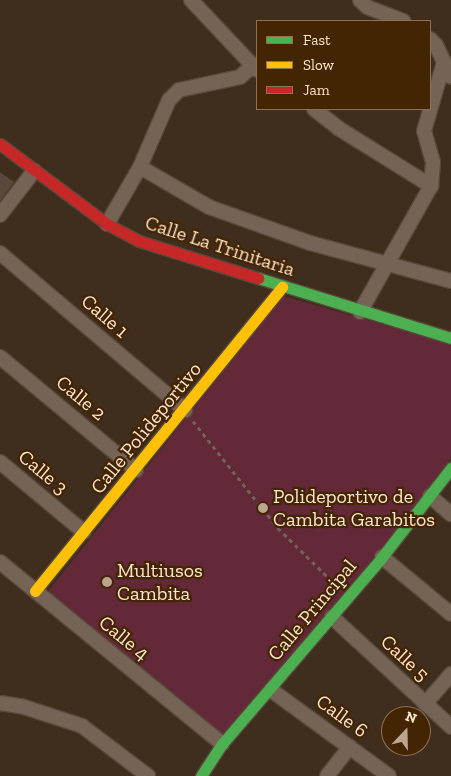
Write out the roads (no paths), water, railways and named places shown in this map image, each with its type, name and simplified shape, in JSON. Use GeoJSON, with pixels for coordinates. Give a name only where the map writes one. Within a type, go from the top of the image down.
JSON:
{"type":"FeatureCollection","features":[{"type":"Feature","properties":{"kind":"street"},"geometry":{"type":"LineString","coordinates":[[108,224],[140,167],[169,100],[179,90],[240,77],[254,69],[191,0]]}},
{"type":"Feature","properties":{"kind":"street"},"geometry":{"type":"LineString","coordinates":[[360,0],[367,7],[400,20]]}},
{"type":"Feature","properties":{"kind":"street"},"geometry":{"type":"LineString","coordinates":[[431,42],[451,77]]}},
{"type":"Feature","properties":{"kind":"street"},"geometry":{"type":"LineString","coordinates":[[431,107],[444,62]]}},
{"type":"Feature","properties":{"kind":"street"},"geometry":{"type":"LineString","coordinates":[[315,110],[338,128],[431,186]]}},
{"type":"Feature","properties":{"kind":"street"},"geometry":{"type":"LineString","coordinates":[[360,312],[388,266],[431,186],[433,162],[424,131],[430,110]]}},
{"type":"Feature","properties":{"kind":"street","name":"Calle La Trinitaria"},"geometry":{"type":"LineString","coordinates":[[0,144],[108,224],[139,241],[360,312],[451,338]]}},
{"type":"Feature","properties":{"kind":"street"},"geometry":{"type":"LineString","coordinates":[[140,167],[209,207],[310,243],[388,266],[451,281]]}},
{"type":"Feature","properties":{"kind":"street"},"geometry":{"type":"LineString","coordinates":[[0,215],[34,171]]}},
{"type":"Feature","properties":{"kind":"street","name":"Calle 1"},"geometry":{"type":"LineString","coordinates":[[0,252],[185,410]]}},
{"type":"Feature","properties":{"kind":"street","name":"Calle Polideportivo"},"geometry":{"type":"LineString","coordinates":[[35,591],[185,410],[282,287]]}},
{"type":"Feature","properties":{"kind":"street","name":"Calle 2"},"geometry":{"type":"LineString","coordinates":[[0,357],[136,470]]}},
{"type":"Feature","properties":{"kind":"street","name":"Calle 3"},"geometry":{"type":"LineString","coordinates":[[0,462],[84,532]]}},
{"type":"Feature","properties":{"kind":"street","name":"Calle Principal"},"geometry":{"type":"LineString","coordinates":[[201,776],[222,744],[271,690],[382,558],[451,468]]}},
{"type":"Feature","properties":{"kind":"street"},"geometry":{"type":"LineString","coordinates":[[430,496],[451,514]]}},
{"type":"Feature","properties":{"kind":"street"},"geometry":{"type":"LineString","coordinates":[[382,558],[451,614]]}},
{"type":"Feature","properties":{"kind":"street","name":"Calle 4"},"geometry":{"type":"LineString","coordinates":[[0,562],[222,744]]}},
{"type":"Feature","properties":{"kind":"street","name":"Calle 5"},"geometry":{"type":"LineString","coordinates":[[332,617],[451,727]]}},
{"type":"Feature","properties":{"kind":"street"},"geometry":{"type":"LineString","coordinates":[[425,704],[451,674]]}},
{"type":"Feature","properties":{"kind":"street","name":"Calle 6"},"geometry":{"type":"LineString","coordinates":[[271,690],[388,776]]}},
{"type":"Feature","properties":{"kind":"street"},"geometry":{"type":"LineString","coordinates":[[0,703],[24,706],[82,726],[148,776]]}},
{"type":"Feature","properties":{"kind":"street"},"geometry":{"type":"LineString","coordinates":[[327,776],[350,747]]}},
{"type":"Feature","properties":{"kind":"place","name":"Polideportivo de Cambita Garabitos"},"geometry":{"type":"Point","coordinates":[263,508]}},
{"type":"Feature","properties":{"kind":"place","name":"Multiusos Cambita"},"geometry":{"type":"Point","coordinates":[107,582]}}]}
